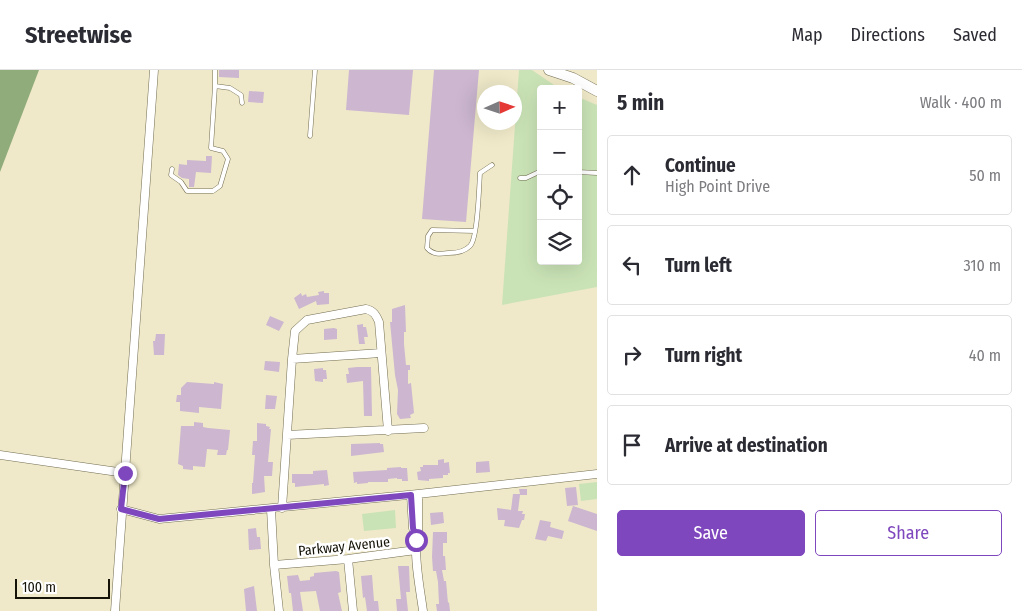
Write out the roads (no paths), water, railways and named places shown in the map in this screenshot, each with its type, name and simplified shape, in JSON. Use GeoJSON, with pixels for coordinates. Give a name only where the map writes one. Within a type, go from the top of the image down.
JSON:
{"type":"FeatureCollection","features":[{"type":"Feature","properties":{"kind":"main road"},"geometry":{"type":"LineString","coordinates":[[549,70],[573,78],[597,91]]}},
{"type":"Feature","properties":{"kind":"main road"},"geometry":{"type":"LineString","coordinates":[[565,70],[573,78]]}},
{"type":"Feature","properties":{"kind":"street"},"geometry":{"type":"LineString","coordinates":[[115,611],[154,70]]}},
{"type":"Feature","properties":{"kind":"street"},"geometry":{"type":"LineString","coordinates":[[282,508],[295,331],[307,320],[366,309],[372,310],[376,315],[379,322],[388,431]]}},
{"type":"Feature","properties":{"kind":"street"},"geometry":{"type":"LineString","coordinates":[[292,359],[381,353]]}},
{"type":"Feature","properties":{"kind":"street"},"geometry":{"type":"LineString","coordinates":[[286,436],[424,428]]}},
{"type":"Feature","properties":{"kind":"street"},"geometry":{"type":"LineString","coordinates":[[0,455],[125,473]]}},
{"type":"Feature","properties":{"kind":"street"},"geometry":{"type":"LineString","coordinates":[[121,509],[159,519],[415,495],[597,474]]}},
{"type":"Feature","properties":{"kind":"street"},"geometry":{"type":"LineString","coordinates":[[415,495],[413,528],[416,540],[423,611]]}},
{"type":"Feature","properties":{"kind":"street"},"geometry":{"type":"LineString","coordinates":[[271,509],[279,611]]}},
{"type":"Feature","properties":{"kind":"street","name":"Parkway Avenue"},"geometry":{"type":"LineString","coordinates":[[274,565],[348,559],[416,550]]}},
{"type":"Feature","properties":{"kind":"street"},"geometry":{"type":"LineString","coordinates":[[348,559],[353,611]]}},
{"type":"Feature","properties":{"kind":"lane"},"geometry":{"type":"LineString","coordinates":[[172,169],[171,175],[181,182],[187,191],[213,191],[220,186],[228,159],[223,152],[211,148],[215,86],[214,70]]}},
{"type":"Feature","properties":{"kind":"lane"},"geometry":{"type":"LineString","coordinates":[[310,136],[315,70]]}},
{"type":"Feature","properties":{"kind":"lane"},"geometry":{"type":"LineString","coordinates":[[215,86],[230,88],[241,95],[242,103]]}},
{"type":"Feature","properties":{"kind":"lane"},"geometry":{"type":"LineString","coordinates":[[475,231],[432,230],[428,236],[427,248],[437,254],[450,253],[465,250],[473,242],[475,231],[480,173],[492,165]]}},
{"type":"Feature","properties":{"kind":"lane"},"geometry":{"type":"LineString","coordinates":[[582,172],[597,173]]}},
{"type":"Feature","properties":{"kind":"lane"},"geometry":{"type":"LineString","coordinates":[[520,178],[526,178],[537,173]]}}]}
